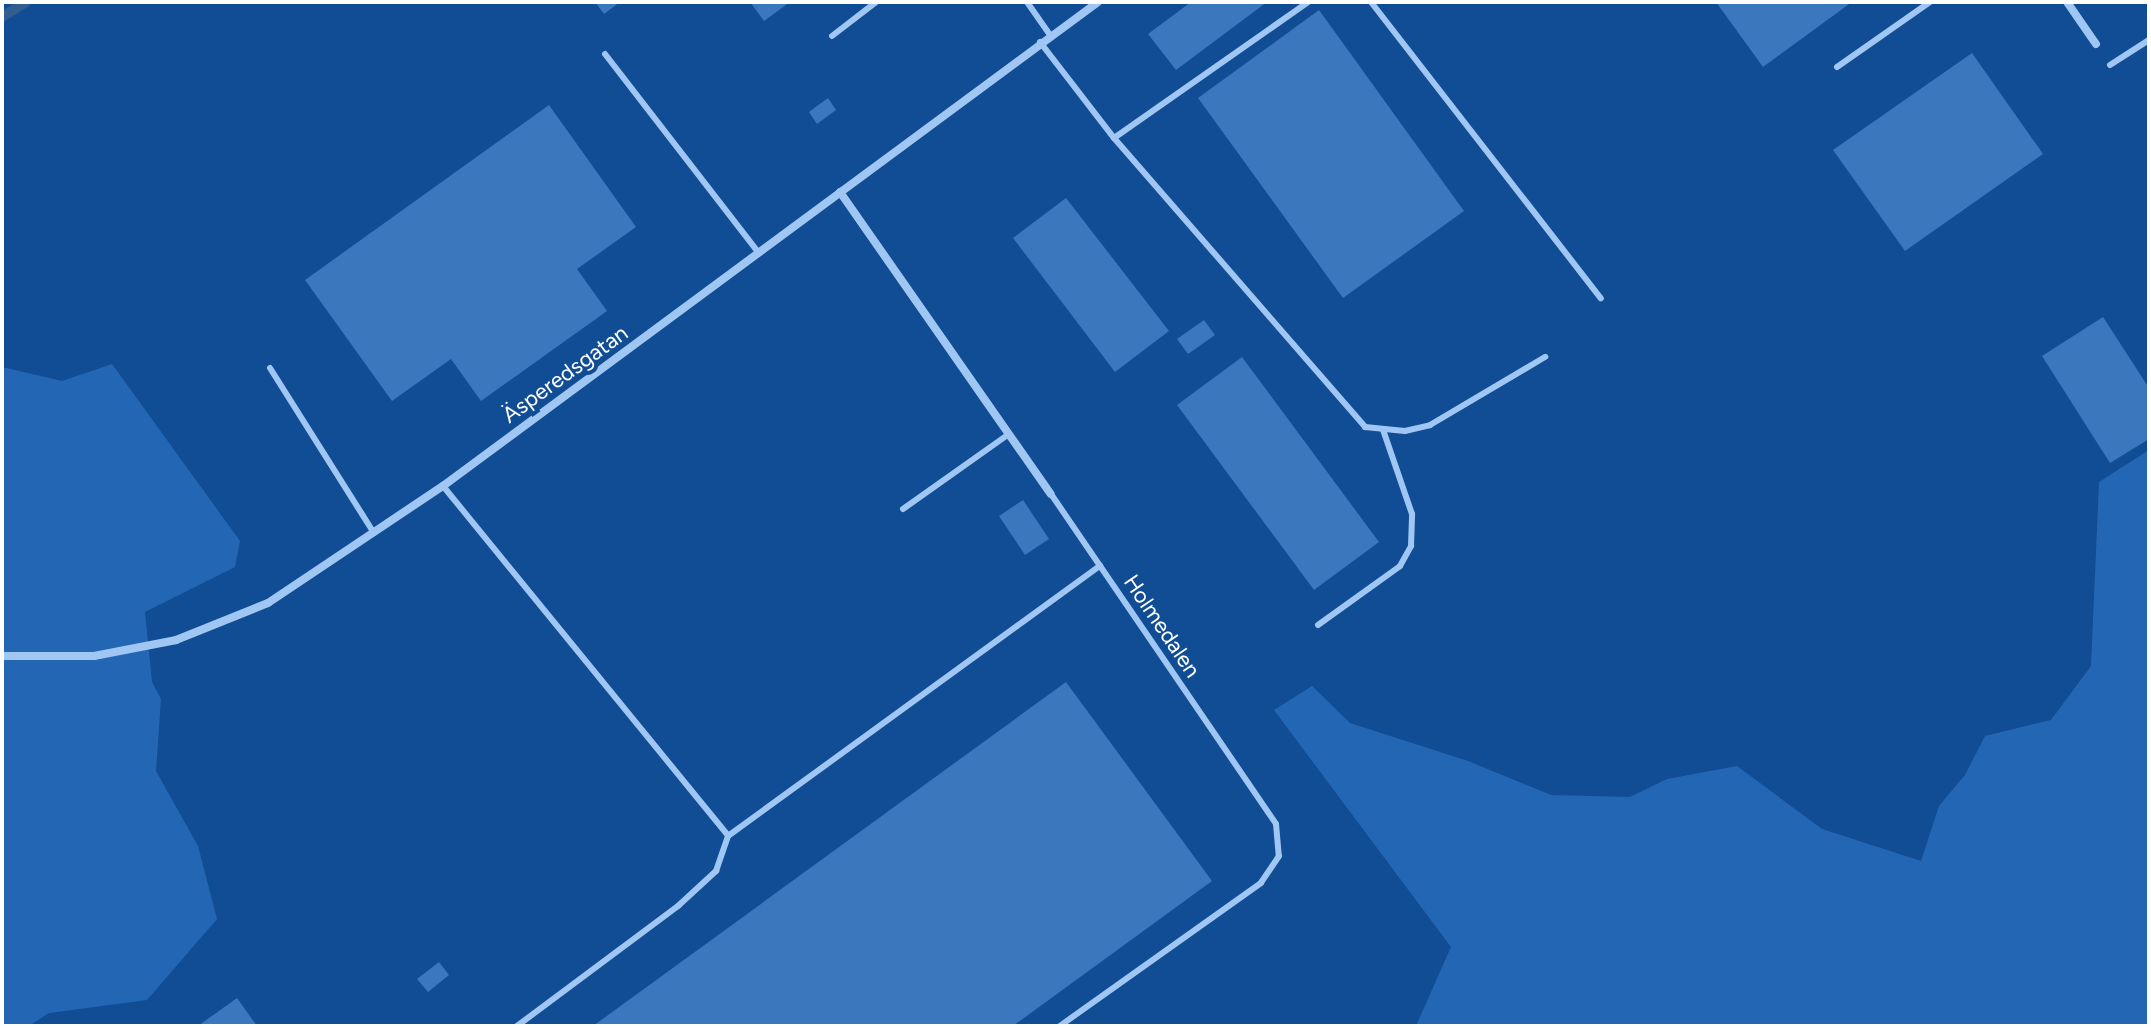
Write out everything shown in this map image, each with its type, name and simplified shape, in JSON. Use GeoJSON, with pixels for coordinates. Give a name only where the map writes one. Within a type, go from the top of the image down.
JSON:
{"type":"FeatureCollection","features":[{"type":"Feature","properties":{"kind":"street","name":"Äsperedsgatan"},"geometry":{"type":"LineString","coordinates":[[2,656],[94,656],[176,640],[268,603],[443,486],[1098,2]]}},
{"type":"Feature","properties":{"kind":"street"},"geometry":{"type":"LineString","coordinates":[[2067,2],[2096,44]]}},
{"type":"Feature","properties":{"kind":"street","name":"Holmedalen"},"geometry":{"type":"LineString","coordinates":[[840,192],[1051,494]]}},
{"type":"Feature","properties":{"kind":"lane"},"geometry":{"type":"LineString","coordinates":[[832,36],[876,2]]}},
{"type":"Feature","properties":{"kind":"lane"},"geometry":{"type":"LineString","coordinates":[[1027,2],[1050,35]]}},
{"type":"Feature","properties":{"kind":"lane"},"geometry":{"type":"LineString","coordinates":[[1114,138],[1308,2]]}},
{"type":"Feature","properties":{"kind":"lane"},"geometry":{"type":"LineString","coordinates":[[1371,2],[1601,298]]}},
{"type":"Feature","properties":{"kind":"lane"},"geometry":{"type":"LineString","coordinates":[[1837,67],[1930,2]]}},
{"type":"Feature","properties":{"kind":"lane"},"geometry":{"type":"LineString","coordinates":[[2110,65],[2149,40]]}},
{"type":"Feature","properties":{"kind":"lane"},"geometry":{"type":"LineString","coordinates":[[1040,42],[1114,138],[1348,413],[1365,427],[1383,430],[1430,425],[1545,357]]}},
{"type":"Feature","properties":{"kind":"lane"},"geometry":{"type":"LineString","coordinates":[[605,54],[759,253]]}},
{"type":"Feature","properties":{"kind":"lane"},"geometry":{"type":"LineString","coordinates":[[270,368],[374,533]]}},
{"type":"Feature","properties":{"kind":"lane"},"geometry":{"type":"LineString","coordinates":[[1318,625],[1400,566],[1411,546],[1412,514],[1383,430]]}},
{"type":"Feature","properties":{"kind":"lane"},"geometry":{"type":"LineString","coordinates":[[903,509],[1009,434]]}},
{"type":"Feature","properties":{"kind":"lane"},"geometry":{"type":"LineString","coordinates":[[443,486],[728,836]]}},
{"type":"Feature","properties":{"kind":"lane","name":"Holmedalen"},"geometry":{"type":"LineString","coordinates":[[1051,494],[1276,824],[1279,856],[1261,883],[1060,1026]]}},
{"type":"Feature","properties":{"kind":"lane"},"geometry":{"type":"LineString","coordinates":[[517,1026],[678,906],[716,871],[728,836],[1100,566]]}},
{"type":"Feature","properties":{"kind":"shaded area"},"geometry":{"type":"Polygon","coordinates":[[[112,364],[240,541],[235,567],[145,612],[152,682],[161,699],[156,771],[198,846],[217,919],[147,1000],[49,1013],[29,1026],[2,1026],[2,367],[62,381],[112,364]]]}},
{"type":"Feature","properties":{"kind":"shaded area"},"geometry":{"type":"Polygon","coordinates":[[[2149,450],[2149,1026],[1416,1026],[1451,947],[1274,710],[1312,686],[1350,723],[1468,761],[1551,795],[1630,797],[1667,779],[1737,766],[1822,829],[1921,861],[1939,806],[1965,775],[1985,736],[2051,720],[2091,666],[2099,482],[2149,450]]]}},
{"type":"Feature","properties":{"kind":"building"},"geometry":{"type":"Polygon","coordinates":[[[595,2],[620,2],[604,14],[595,2]]]}},
{"type":"Feature","properties":{"kind":"building"},"geometry":{"type":"Polygon","coordinates":[[[750,2],[790,2],[764,21],[750,2]]]}},
{"type":"Feature","properties":{"kind":"building"},"geometry":{"type":"Polygon","coordinates":[[[1191,2],[1267,2],[1176,70],[1148,34],[1191,2]]]}},
{"type":"Feature","properties":{"kind":"building"},"geometry":{"type":"Polygon","coordinates":[[[1716,2],[1852,2],[1763,67],[1716,2]]]}},
{"type":"Feature","properties":{"kind":"building"},"geometry":{"type":"Polygon","coordinates":[[[1319,10],[1464,211],[1343,298],[1198,98],[1319,10]]]}},
{"type":"Feature","properties":{"kind":"building"},"geometry":{"type":"Polygon","coordinates":[[[1972,53],[2043,154],[1905,251],[1833,150],[1972,53]]]}},
{"type":"Feature","properties":{"kind":"building"},"geometry":{"type":"Polygon","coordinates":[[[828,98],[836,110],[817,124],[809,112],[828,98]]]}},
{"type":"Feature","properties":{"kind":"building"},"geometry":{"type":"Polygon","coordinates":[[[549,105],[636,227],[577,269],[607,311],[481,401],[451,359],[392,401],[305,280],[549,105]]]}},
{"type":"Feature","properties":{"kind":"building"},"geometry":{"type":"Polygon","coordinates":[[[1066,198],[1169,331],[1115,372],[1013,238],[1066,198]]]}},
{"type":"Feature","properties":{"kind":"building"},"geometry":{"type":"Polygon","coordinates":[[[2103,317],[2149,388],[2149,439],[2110,463],[2042,356],[2103,317]]]}},
{"type":"Feature","properties":{"kind":"building"},"geometry":{"type":"Polygon","coordinates":[[[1204,320],[1215,335],[1188,354],[1177,339],[1204,320]]]}},
{"type":"Feature","properties":{"kind":"building"},"geometry":{"type":"Polygon","coordinates":[[[1242,357],[1379,542],[1314,590],[1177,405],[1242,357]]]}},
{"type":"Feature","properties":{"kind":"building"},"geometry":{"type":"Polygon","coordinates":[[[1023,500],[1049,539],[1025,555],[999,516],[1023,500]]]}},
{"type":"Feature","properties":{"kind":"building"},"geometry":{"type":"Polygon","coordinates":[[[1066,682],[1212,881],[1013,1026],[593,1026],[1066,682]]]}},
{"type":"Feature","properties":{"kind":"building"},"geometry":{"type":"Polygon","coordinates":[[[439,962],[449,975],[428,992],[417,979],[439,962]]]}},
{"type":"Feature","properties":{"kind":"building"},"geometry":{"type":"Polygon","coordinates":[[[237,998],[257,1026],[198,1026],[237,998]]]}},
{"type":"Feature","properties":{"kind":"waterway"},"geometry":{"type":"LineString","coordinates":[[2,17],[26,2]]}}]}
